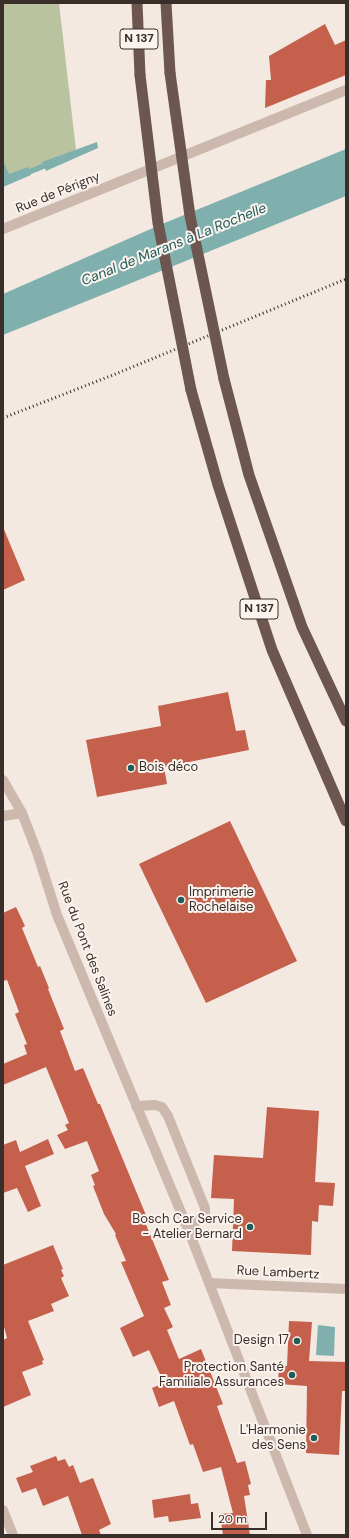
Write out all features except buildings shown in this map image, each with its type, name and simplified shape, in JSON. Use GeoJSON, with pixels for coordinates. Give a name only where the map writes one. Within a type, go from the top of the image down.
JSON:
{"type":"FeatureCollection","features":[{"type":"Feature","properties":{"kind":"highway","name":"N 137"},"geometry":{"type":"LineString","coordinates":[[137,3],[140,76],[158,223],[192,390],[218,485],[272,650],[346,821]]}},
{"type":"Feature","properties":{"kind":"highway","name":"N 137"},"geometry":{"type":"LineString","coordinates":[[166,3],[170,73],[190,216],[224,378],[249,475],[302,627],[346,721]]}},
{"type":"Feature","properties":{"kind":"street","name":"Rue de Périgny"},"geometry":{"type":"LineString","coordinates":[[3,229],[346,90]]}},
{"type":"Feature","properties":{"kind":"street","name":"Rue du Pont des Salines"},"geometry":{"type":"LineString","coordinates":[[3,780],[22,813],[37,852],[57,915],[188,1229],[307,1535]]}},
{"type":"Feature","properties":{"kind":"street"},"geometry":{"type":"LineString","coordinates":[[3,816],[22,813]]}},
{"type":"Feature","properties":{"kind":"street"},"geometry":{"type":"LineString","coordinates":[[136,1106],[155,1105],[162,1108],[168,1116],[205,1208],[205,1214],[188,1229]]}},
{"type":"Feature","properties":{"kind":"street","name":"Rue Lambertz"},"geometry":{"type":"LineString","coordinates":[[209,1283],[346,1289]]}},
{"type":"Feature","properties":{"kind":"street"},"geometry":{"type":"LineString","coordinates":[[3,1510],[13,1535]]}},
{"type":"Feature","properties":{"kind":"green space"},"geometry":{"type":"Polygon","coordinates":[[[3,3],[59,3],[76,150],[6,180],[3,173],[3,3]]]}},
{"type":"Feature","properties":{"kind":"water"},"geometry":{"type":"Polygon","coordinates":[[[97,142],[98,148],[46,171],[42,162],[97,142]]]}},
{"type":"Feature","properties":{"kind":"water","name":"Canal de Marans à La Rochelle"},"geometry":{"type":"Polygon","coordinates":[[[346,149],[346,196],[3,335],[3,294],[162,224],[346,149]]]}},
{"type":"Feature","properties":{"kind":"water"},"geometry":{"type":"Polygon","coordinates":[[[3,161],[9,174],[28,167],[31,175],[3,187],[3,161]]]}},
{"type":"Feature","properties":{"kind":"water"},"geometry":{"type":"Polygon","coordinates":[[[318,1325],[335,1327],[334,1356],[316,1355],[318,1325]]]}},
{"type":"Feature","properties":{"kind":"waterway"},"geometry":{"type":"LineString","coordinates":[[24,174],[49,164]]}},
{"type":"Feature","properties":{"kind":"railway"},"geometry":{"type":"LineString","coordinates":[[3,418],[113,375],[346,279]]}},
{"type":"Feature","properties":{"kind":"place","name":"Bois déco"},"geometry":{"type":"Point","coordinates":[131,768]}},
{"type":"Feature","properties":{"kind":"place","name":"Imprimerie Rochelaise"},"geometry":{"type":"Point","coordinates":[181,900]}},
{"type":"Feature","properties":{"kind":"place","name":"Bosch Car Service - Atelier Bernard"},"geometry":{"type":"Point","coordinates":[250,1227]}},
{"type":"Feature","properties":{"kind":"place","name":"Design 17"},"geometry":{"type":"Point","coordinates":[297,1341]}},
{"type":"Feature","properties":{"kind":"place","name":"Protection Santé Familiale Assurances"},"geometry":{"type":"Point","coordinates":[292,1375]}},
{"type":"Feature","properties":{"kind":"place","name":"L'Harmonie des Sens"},"geometry":{"type":"Point","coordinates":[314,1438]}}]}
